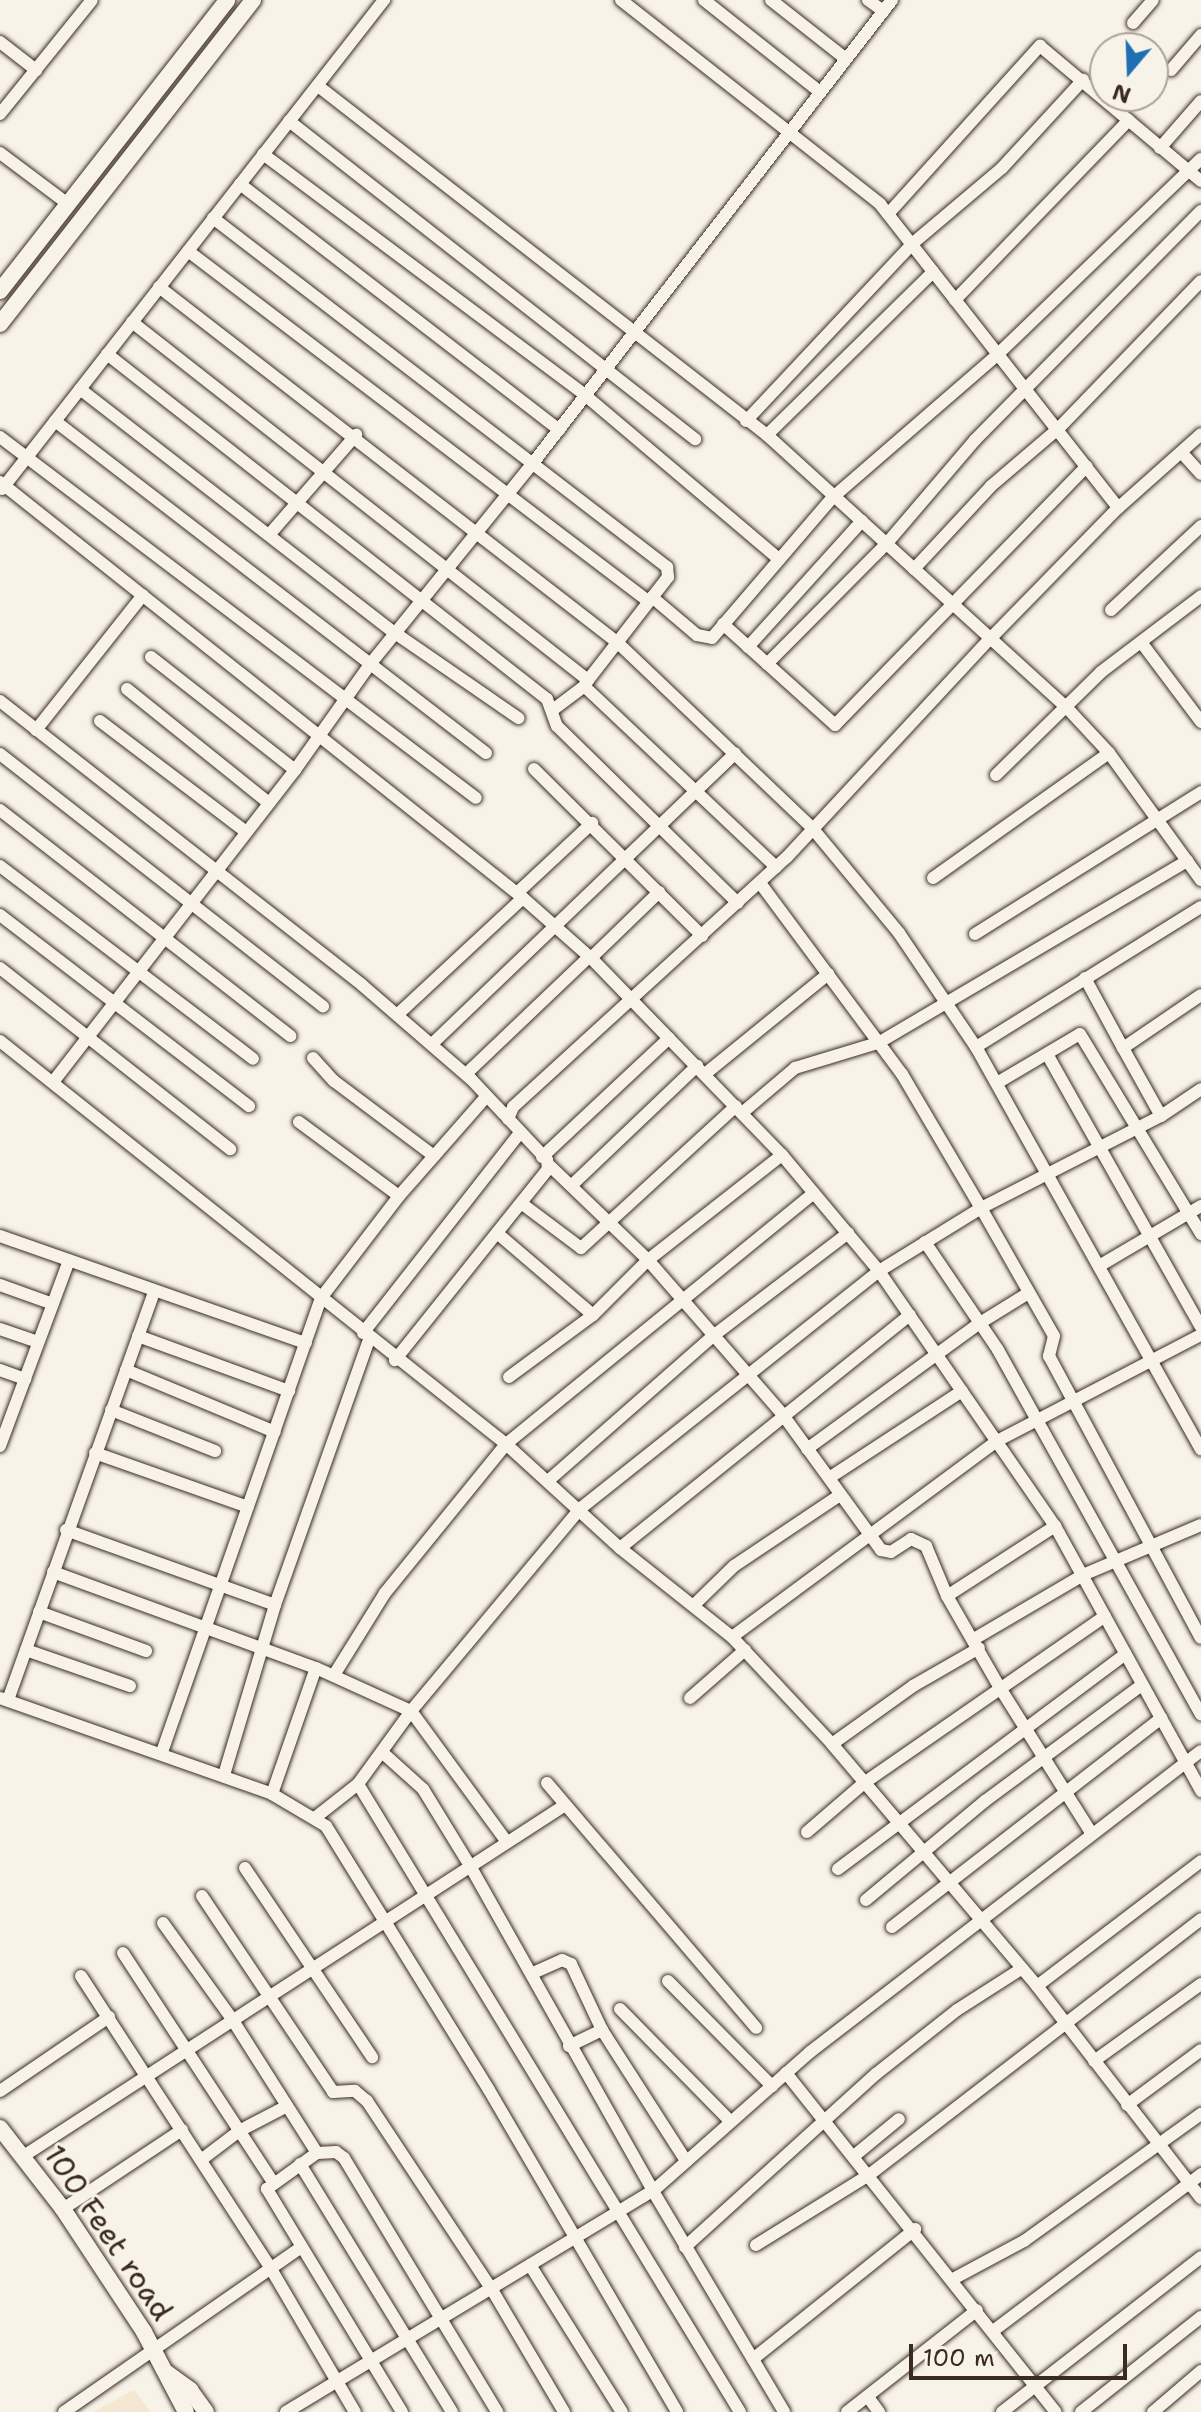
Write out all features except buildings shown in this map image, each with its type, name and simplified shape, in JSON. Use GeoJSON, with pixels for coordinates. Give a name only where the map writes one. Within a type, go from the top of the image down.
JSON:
{"type":"FeatureCollection","features":[{"type":"Feature","properties":{"kind":"street"},"geometry":{"type":"LineString","coordinates":[[0,291],[227,0]]}},
{"type":"Feature","properties":{"kind":"street"},"geometry":{"type":"LineString","coordinates":[[0,324],[253,0]]}},
{"type":"Feature","properties":{"kind":"street"},"geometry":{"type":"LineString","coordinates":[[384,0],[2,486],[520,895],[590,958],[782,1155],[879,1271],[1055,1526],[1201,1791]]}},
{"type":"Feature","properties":{"kind":"street"},"geometry":{"type":"LineString","coordinates":[[621,0],[888,214],[997,355],[1059,428],[1118,508]]}},
{"type":"Feature","properties":{"kind":"street"},"geometry":{"type":"LineString","coordinates":[[704,0],[820,92]]}},
{"type":"Feature","properties":{"kind":"street"},"geometry":{"type":"LineString","coordinates":[[771,0],[846,59]]}},
{"type":"Feature","properties":{"kind":"street"},"geometry":{"type":"LineString","coordinates":[[868,0],[883,11]]}},
{"type":"Feature","properties":{"kind":"street"},"geometry":{"type":"LineString","coordinates":[[53,1082],[295,770],[318,733],[371,663],[424,602],[474,531],[508,494],[586,396],[892,0]]}},
{"type":"Feature","properties":{"kind":"street"},"geometry":{"type":"LineString","coordinates":[[1133,23],[1153,0]]}},
{"type":"Feature","properties":{"kind":"street"},"geometry":{"type":"LineString","coordinates":[[0,114],[4,100],[36,70],[84,3]]}},
{"type":"Feature","properties":{"kind":"street"},"geometry":{"type":"LineString","coordinates":[[1171,70],[1201,35]]}},
{"type":"Feature","properties":{"kind":"street"},"geometry":{"type":"LineString","coordinates":[[0,42],[36,70]]}},
{"type":"Feature","properties":{"kind":"street"},"geometry":{"type":"LineString","coordinates":[[888,214],[1034,48],[1045,48],[1201,181]]}},
{"type":"Feature","properties":{"kind":"street"},"geometry":{"type":"LineString","coordinates":[[746,421],[912,244],[1002,168],[1083,80]]}},
{"type":"Feature","properties":{"kind":"street"},"geometry":{"type":"LineString","coordinates":[[318,86],[767,435],[832,498],[887,543],[988,641],[1068,709],[1109,753],[1201,880]]}},
{"type":"Feature","properties":{"kind":"street"},"geometry":{"type":"LineString","coordinates":[[1160,148],[1201,101]]}},
{"type":"Feature","properties":{"kind":"street"},"geometry":{"type":"LineString","coordinates":[[955,300],[1129,120]]}},
{"type":"Feature","properties":{"kind":"street"},"geometry":{"type":"LineString","coordinates":[[289,121],[695,439]]}},
{"type":"Feature","properties":{"kind":"street"},"geometry":{"type":"LineString","coordinates":[[0,153],[68,204]]}},
{"type":"Feature","properties":{"kind":"street"},"geometry":{"type":"LineString","coordinates":[[263,154],[586,396],[779,559]]}},
{"type":"Feature","properties":{"kind":"street"},"geometry":{"type":"LineString","coordinates":[[188,251],[703,639],[723,624],[832,498],[997,355],[1148,206],[1190,173],[1201,159]]}},
{"type":"Feature","properties":{"kind":"street"},"geometry":{"type":"LineString","coordinates":[[240,184],[559,430]]}},
{"type":"Feature","properties":{"kind":"street"},"geometry":{"type":"LineString","coordinates":[[767,664],[887,543],[1026,388],[1201,211]]}},
{"type":"Feature","properties":{"kind":"street"},"geometry":{"type":"LineString","coordinates":[[213,218],[667,567],[668,577],[618,643],[586,683],[554,709]]}},
{"type":"Feature","properties":{"kind":"street"},"geometry":{"type":"LineString","coordinates":[[767,435],[933,272]]}},
{"type":"Feature","properties":{"kind":"street"},"geometry":{"type":"LineString","coordinates":[[914,569],[991,486],[1059,428],[1201,281]]}},
{"type":"Feature","properties":{"kind":"street"},"geometry":{"type":"LineString","coordinates":[[159,287],[356,435],[618,643],[813,829],[899,933],[976,1047],[1201,1449]]}},
{"type":"Feature","properties":{"kind":"street"},"geometry":{"type":"LineString","coordinates":[[132,322],[326,473],[586,683],[776,867]]}},
{"type":"Feature","properties":{"kind":"street"},"geometry":{"type":"LineString","coordinates":[[107,354],[424,602],[554,709],[557,726],[738,903]]}},
{"type":"Feature","properties":{"kind":"street"},"geometry":{"type":"LineString","coordinates":[[80,389],[395,633],[518,718]]}},
{"type":"Feature","properties":{"kind":"street"},"geometry":{"type":"LineString","coordinates":[[55,421],[486,753]]}},
{"type":"Feature","properties":{"kind":"street"},"geometry":{"type":"LineString","coordinates":[[508,1119],[513,1107],[760,883],[1118,508],[1201,434]]}},
{"type":"Feature","properties":{"kind":"street"},"geometry":{"type":"LineString","coordinates":[[269,535],[356,435]]}},
{"type":"Feature","properties":{"kind":"street"},"geometry":{"type":"LineString","coordinates":[[0,437],[476,798]]}},
{"type":"Feature","properties":{"kind":"street"},"geometry":{"type":"LineString","coordinates":[[1182,453],[1201,474]]}},
{"type":"Feature","properties":{"kind":"street"},"geometry":{"type":"LineString","coordinates":[[723,624],[835,725],[949,603],[1087,466]]}},
{"type":"Feature","properties":{"kind":"street"},"geometry":{"type":"LineString","coordinates":[[748,647],[862,521]]}},
{"type":"Feature","properties":{"kind":"street"},"geometry":{"type":"LineString","coordinates":[[1111,610],[1201,526]]}},
{"type":"Feature","properties":{"kind":"street"},"geometry":{"type":"LineString","coordinates":[[36,730],[143,595]]}},
{"type":"Feature","properties":{"kind":"street"},"geometry":{"type":"LineString","coordinates":[[996,775],[1068,709],[1101,672],[1201,596]]}},
{"type":"Feature","properties":{"kind":"street"},"geometry":{"type":"LineString","coordinates":[[1141,642],[1201,722]]}},
{"type":"Feature","properties":{"kind":"street"},"geometry":{"type":"LineString","coordinates":[[151,657],[295,770]]}},
{"type":"Feature","properties":{"kind":"street"},"geometry":{"type":"LineString","coordinates":[[127,689],[269,803]]}},
{"type":"Feature","properties":{"kind":"street"},"geometry":{"type":"LineString","coordinates":[[0,701],[432,1044],[466,1074],[519,1134],[648,1260],[783,1415],[840,1495],[887,1553],[911,1539],[918,1540],[1000,1688],[1068,1789],[1090,1831]]}},
{"type":"Feature","properties":{"kind":"street"},"geometry":{"type":"LineString","coordinates":[[100,721],[246,832]]}},
{"type":"Feature","properties":{"kind":"street"},"geometry":{"type":"LineString","coordinates":[[432,1044],[553,924],[735,753]]}},
{"type":"Feature","properties":{"kind":"street"},"geometry":{"type":"LineString","coordinates":[[933,878],[1109,753]]}},
{"type":"Feature","properties":{"kind":"street"},"geometry":{"type":"LineString","coordinates":[[0,754],[323,1006]]}},
{"type":"Feature","properties":{"kind":"street"},"geometry":{"type":"LineString","coordinates":[[534,769],[627,857],[702,936]]}},
{"type":"Feature","properties":{"kind":"street"},"geometry":{"type":"LineString","coordinates":[[975,934],[1201,792]]}},
{"type":"Feature","properties":{"kind":"street"},"geometry":{"type":"LineString","coordinates":[[0,810],[290,1036]]}},
{"type":"Feature","properties":{"kind":"street"},"geometry":{"type":"LineString","coordinates":[[397,1015],[592,823]]}},
{"type":"Feature","properties":{"kind":"street"},"geometry":{"type":"LineString","coordinates":[[521,1203],[581,1248],[739,1110],[811,1059],[851,1054],[878,1043],[1187,861]]}},
{"type":"Feature","properties":{"kind":"street"},"geometry":{"type":"LineString","coordinates":[[0,866],[253,1059]]}},
{"type":"Feature","properties":{"kind":"street"},"geometry":{"type":"LineString","coordinates":[[760,883],[878,1043],[981,1208],[1027,1294],[1054,1336],[1049,1356],[1201,1638]]}},
{"type":"Feature","properties":{"kind":"street"},"geometry":{"type":"LineString","coordinates":[[466,1074],[659,892]]}},
{"type":"Feature","properties":{"kind":"street"},"geometry":{"type":"LineString","coordinates":[[976,1047],[1201,907]]}},
{"type":"Feature","properties":{"kind":"street"},"geometry":{"type":"LineString","coordinates":[[0,915],[249,1106]]}},
{"type":"Feature","properties":{"kind":"street"},"geometry":{"type":"LineString","coordinates":[[0,968],[230,1149]]}},
{"type":"Feature","properties":{"kind":"street"},"geometry":{"type":"LineString","coordinates":[[572,1185],[701,1070],[828,974]]}},
{"type":"Feature","properties":{"kind":"street"},"geometry":{"type":"LineString","coordinates":[[1085,978],[1161,1116]]}},
{"type":"Feature","properties":{"kind":"street"},"geometry":{"type":"LineString","coordinates":[[1123,1048],[1201,995]]}},
{"type":"Feature","properties":{"kind":"street"},"geometry":{"type":"LineString","coordinates":[[997,1083],[1080,1034],[1201,1234]]}},
{"type":"Feature","properties":{"kind":"street"},"geometry":{"type":"LineString","coordinates":[[395,1360],[521,1203],[545,1160],[669,1038]]}},
{"type":"Feature","properties":{"kind":"street"},"geometry":{"type":"LineString","coordinates":[[0,1041],[395,1360],[506,1444],[581,1508],[620,1548],[732,1637],[832,1744],[1037,1986],[1201,2198]]}},
{"type":"Feature","properties":{"kind":"street"},"geometry":{"type":"LineString","coordinates":[[1047,1054],[1201,1327]]}},
{"type":"Feature","properties":{"kind":"street"},"geometry":{"type":"LineString","coordinates":[[313,1058],[334,1081],[434,1156]]}},
{"type":"Feature","properties":{"kind":"street"},"geometry":{"type":"LineString","coordinates":[[316,1817],[358,1784],[411,1711],[581,1508],[879,1271],[981,1208],[1139,1128],[1201,1089]]}},
{"type":"Feature","properties":{"kind":"street"},"geometry":{"type":"LineString","coordinates":[[162,1752],[202,1630],[321,1298],[399,1196],[486,1097]]}},
{"type":"Feature","properties":{"kind":"street"},"geometry":{"type":"LineString","coordinates":[[299,1122],[399,1196]]}},
{"type":"Feature","properties":{"kind":"street"},"geometry":{"type":"LineString","coordinates":[[224,1775],[275,1605],[366,1336],[519,1134]]}},
{"type":"Feature","properties":{"kind":"street"},"geometry":{"type":"LineString","coordinates":[[509,1377],[593,1315],[648,1260],[782,1155]]}},
{"type":"Feature","properties":{"kind":"street"},"geometry":{"type":"LineString","coordinates":[[334,1675],[385,1593],[506,1444],[814,1193]]}},
{"type":"Feature","properties":{"kind":"street"},"geometry":{"type":"LineString","coordinates":[[1099,1266],[1190,1216],[1201,1206]]}},
{"type":"Feature","properties":{"kind":"street"},"geometry":{"type":"LineString","coordinates":[[497,1233],[593,1315]]}},
{"type":"Feature","properties":{"kind":"street"},"geometry":{"type":"LineString","coordinates":[[549,1480],[713,1336],[848,1233]]}},
{"type":"Feature","properties":{"kind":"street"},"geometry":{"type":"LineString","coordinates":[[0,1236],[154,1293],[306,1343]]}},
{"type":"Feature","properties":{"kind":"street"},"geometry":{"type":"LineString","coordinates":[[925,1242],[980,1323],[1201,1714]]}},
{"type":"Feature","properties":{"kind":"street"},"geometry":{"type":"LineString","coordinates":[[0,1446],[4,1420],[25,1379],[69,1260]]}},
{"type":"Feature","properties":{"kind":"street"},"geometry":{"type":"LineString","coordinates":[[0,1285],[53,1304]]}},
{"type":"Feature","properties":{"kind":"street"},"geometry":{"type":"LineString","coordinates":[[154,1293],[66,1530],[26,1650],[4,1699],[224,1775],[272,1794],[316,1817],[385,1920],[576,2237],[677,2412]]}},
{"type":"Feature","properties":{"kind":"street"},"geometry":{"type":"LineString","coordinates":[[807,1449],[980,1323],[1027,1294]]}},
{"type":"Feature","properties":{"kind":"street"},"geometry":{"type":"LineString","coordinates":[[620,1548],[910,1315]]}},
{"type":"Feature","properties":{"kind":"street"},"geometry":{"type":"LineString","coordinates":[[0,1329],[38,1342]]}},
{"type":"Feature","properties":{"kind":"street"},"geometry":{"type":"LineString","coordinates":[[732,1637],[997,1441],[1201,1335]]}},
{"type":"Feature","properties":{"kind":"street"},"geometry":{"type":"LineString","coordinates":[[138,1336],[289,1391]]}},
{"type":"Feature","properties":{"kind":"street"},"geometry":{"type":"LineString","coordinates":[[0,1370],[25,1379]]}},
{"type":"Feature","properties":{"kind":"street"},"geometry":{"type":"LineString","coordinates":[[126,1370],[275,1432]]}},
{"type":"Feature","properties":{"kind":"street"},"geometry":{"type":"LineString","coordinates":[[829,1478],[962,1391]]}},
{"type":"Feature","properties":{"kind":"street"},"geometry":{"type":"LineString","coordinates":[[111,1410],[215,1451]]}},
{"type":"Feature","properties":{"kind":"street"},"geometry":{"type":"LineString","coordinates":[[95,1453],[248,1507]]}},
{"type":"Feature","properties":{"kind":"street"},"geometry":{"type":"LineString","coordinates":[[694,1605],[734,1566],[840,1495]]}},
{"type":"Feature","properties":{"kind":"street"},"geometry":{"type":"LineString","coordinates":[[832,1744],[913,1686],[1083,1575],[1115,1563],[1150,1544],[1201,1525]]}},
{"type":"Feature","properties":{"kind":"street"},"geometry":{"type":"LineString","coordinates":[[947,1596],[1055,1526]]}},
{"type":"Feature","properties":{"kind":"street"},"geometry":{"type":"LineString","coordinates":[[66,1530],[275,1605]]}},
{"type":"Feature","properties":{"kind":"street"},"geometry":{"type":"LineString","coordinates":[[53,1572],[202,1630],[316,1668],[411,1711],[506,1841]]}},
{"type":"Feature","properties":{"kind":"street"},"geometry":{"type":"LineString","coordinates":[[39,1612],[146,1651]]}},
{"type":"Feature","properties":{"kind":"street"},"geometry":{"type":"LineString","coordinates":[[807,1832],[864,1783],[1105,1616]]}},
{"type":"Feature","properties":{"kind":"street"},"geometry":{"type":"LineString","coordinates":[[26,1650],[130,1686]]}},
{"type":"Feature","properties":{"kind":"street"},"geometry":{"type":"LineString","coordinates":[[690,1698],[745,1650]]}},
{"type":"Feature","properties":{"kind":"street"},"geometry":{"type":"LineString","coordinates":[[838,1869],[1125,1654]]}},
{"type":"Feature","properties":{"kind":"street"},"geometry":{"type":"LineString","coordinates":[[272,1794],[316,1668]]}},
{"type":"Feature","properties":{"kind":"street"},"geometry":{"type":"LineString","coordinates":[[866,1900],[922,1851],[1142,1685]]}},
{"type":"Feature","properties":{"kind":"street"},"geometry":{"type":"LineString","coordinates":[[892,1927],[946,1882],[1161,1718]]}},
{"type":"Feature","properties":{"kind":"street"},"geometry":{"type":"LineString","coordinates":[[286,2412],[653,2191],[786,2073],[980,1922],[1090,1831],[1201,1751]]}},
{"type":"Feature","properties":{"kind":"street"},"geometry":{"type":"LineString","coordinates":[[383,1753],[423,1789],[469,1864],[533,1973],[569,2046],[784,2412]]}},
{"type":"Feature","properties":{"kind":"street"},"geometry":{"type":"LineString","coordinates":[[547,1783],[756,2028]]}},
{"type":"Feature","properties":{"kind":"street"},"geometry":{"type":"LineString","coordinates":[[358,1784],[740,2412]]}},
{"type":"Feature","properties":{"kind":"street"},"geometry":{"type":"LineString","coordinates":[[22,2157],[469,1864],[565,1805]]}},
{"type":"Feature","properties":{"kind":"street"},"geometry":{"type":"LineString","coordinates":[[1037,1986],[1201,1861]]}},
{"type":"Feature","properties":{"kind":"street"},"geometry":{"type":"LineString","coordinates":[[245,1868],[372,2057]]}},
{"type":"Feature","properties":{"kind":"street"},"geometry":{"type":"LineString","coordinates":[[202,1896],[333,2092],[355,2091],[367,2101],[491,2288],[564,2412]]}},
{"type":"Feature","properties":{"kind":"street"},"geometry":{"type":"LineString","coordinates":[[756,2245],[869,2175],[1201,1919]]}},
{"type":"Feature","properties":{"kind":"street"},"geometry":{"type":"LineString","coordinates":[[163,1923],[232,2019],[317,2153]]}},
{"type":"Feature","properties":{"kind":"street"},"geometry":{"type":"LineString","coordinates":[[123,1953],[273,2182]]}},
{"type":"Feature","properties":{"kind":"street"},"geometry":{"type":"LineString","coordinates":[[533,1973],[562,1960],[571,1964],[602,2030],[686,2161]]}},
{"type":"Feature","properties":{"kind":"street"},"geometry":{"type":"LineString","coordinates":[[685,2247],[826,2119],[957,2010],[1021,1969]]}},
{"type":"Feature","properties":{"kind":"street"},"geometry":{"type":"LineString","coordinates":[[81,1976],[271,2269],[355,2412]]}},
{"type":"Feature","properties":{"kind":"street"},"geometry":{"type":"LineString","coordinates":[[668,1981],[772,2086]]}},
{"type":"Feature","properties":{"kind":"street"},"geometry":{"type":"LineString","coordinates":[[1094,2061],[1201,1984]]}},
{"type":"Feature","properties":{"kind":"street"},"geometry":{"type":"LineString","coordinates":[[620,2009],[731,2122]]}},
{"type":"Feature","properties":{"kind":"street"},"geometry":{"type":"LineString","coordinates":[[0,2091],[109,2017]]}},
{"type":"Feature","properties":{"kind":"street"},"geometry":{"type":"LineString","coordinates":[[569,2046],[602,2030]]}},
{"type":"Feature","properties":{"kind":"street"},"geometry":{"type":"LineString","coordinates":[[1127,2105],[1201,2050]]}},
{"type":"Feature","properties":{"kind":"street"},"geometry":{"type":"LineString","coordinates":[[786,2073],[915,2229],[1056,2412]]}},
{"type":"Feature","properties":{"kind":"street"},"geometry":{"type":"LineString","coordinates":[[201,2160],[239,2131],[287,2106]]}},
{"type":"Feature","properties":{"kind":"street"},"geometry":{"type":"LineString","coordinates":[[953,2279],[1024,2241],[1201,2114]]}},
{"type":"Feature","properties":{"kind":"street"},"geometry":{"type":"LineString","coordinates":[[854,2156],[899,2119]]}},
{"type":"Feature","properties":{"kind":"street","name":"100 Feet road"},"geometry":{"type":"LineString","coordinates":[[0,2128],[63,2209],[155,2352],[186,2412]]}},
{"type":"Feature","properties":{"kind":"street"},"geometry":{"type":"LineString","coordinates":[[63,2209],[182,2130]]}},
{"type":"Feature","properties":{"kind":"street"},"geometry":{"type":"LineString","coordinates":[[402,2412],[268,2193],[273,2182],[317,2153],[336,2152],[344,2158],[497,2412]]}},
{"type":"Feature","properties":{"kind":"street"},"geometry":{"type":"LineString","coordinates":[[300,2164],[404,2340],[452,2412]]}},
{"type":"Feature","properties":{"kind":"street"},"geometry":{"type":"LineString","coordinates":[[993,2331],[1201,2174]]}},
{"type":"Feature","properties":{"kind":"street"},"geometry":{"type":"LineString","coordinates":[[753,2359],[915,2229]]}},
{"type":"Feature","properties":{"kind":"street"},"geometry":{"type":"LineString","coordinates":[[64,2412],[155,2352],[301,2247]]}},
{"type":"Feature","properties":{"kind":"street"},"geometry":{"type":"LineString","coordinates":[[1002,2412],[1201,2257]]}},
{"type":"Feature","properties":{"kind":"street"},"geometry":{"type":"LineString","coordinates":[[530,2265],[622,2412]]}},
{"type":"Feature","properties":{"kind":"street"},"geometry":{"type":"LineString","coordinates":[[847,2412],[977,2310]]}},
{"type":"Feature","properties":{"kind":"street"},"geometry":{"type":"LineString","coordinates":[[1081,2412],[1201,2317]]}},
{"type":"Feature","properties":{"kind":"street"},"geometry":{"type":"LineString","coordinates":[[1153,2412],[1201,2371]]}},
{"type":"Feature","properties":{"kind":"street","name":"100 Feet road"},"geometry":{"type":"LineString","coordinates":[[166,2372],[190,2390],[206,2412]]}},
{"type":"Feature","properties":{"kind":"street"},"geometry":{"type":"LineString","coordinates":[[868,2397],[879,2412]]}},
{"type":"Feature","properties":{"kind":"shaded area"},"geometry":{"type":"Polygon","coordinates":[[[134,2390],[151,2412],[93,2412],[134,2390]]]}}]}
